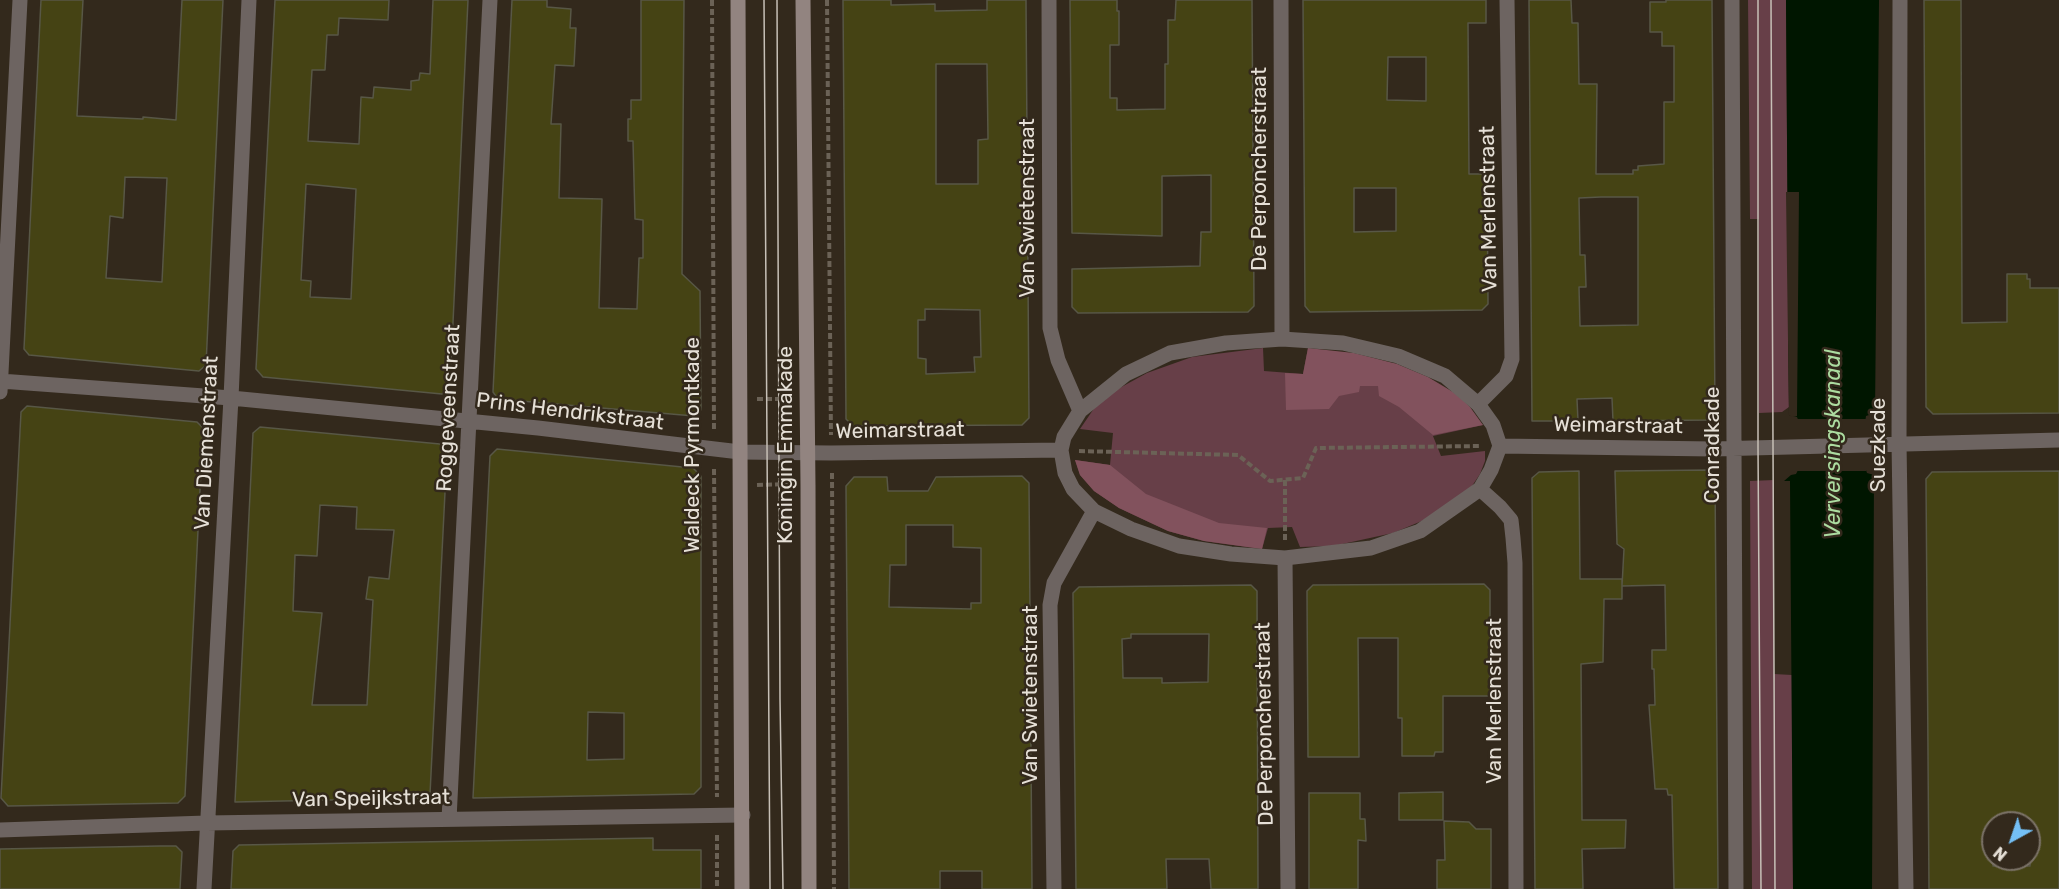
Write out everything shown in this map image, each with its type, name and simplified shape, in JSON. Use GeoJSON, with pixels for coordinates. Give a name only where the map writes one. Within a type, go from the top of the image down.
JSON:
{"type":"FeatureCollection","features":[{"type":"Feature","properties":{"kind":"main road"},"geometry":{"type":"LineString","coordinates":[[738,0],[742,889]]}},
{"type":"Feature","properties":{"kind":"main road","name":"Koningin Emmakade"},"geometry":{"type":"LineString","coordinates":[[803,0],[808,453],[809,889]]}},
{"type":"Feature","properties":{"kind":"street"},"geometry":{"type":"LineString","coordinates":[[0,392],[20,0]]}},
{"type":"Feature","properties":{"kind":"street","name":"Van Diemenstraat"},"geometry":{"type":"LineString","coordinates":[[204,889],[231,398],[249,0]]}},
{"type":"Feature","properties":{"kind":"street","name":"Roggeveenstraat"},"geometry":{"type":"LineString","coordinates":[[449,819],[490,0]]}},
{"type":"Feature","properties":{"kind":"street","name":"Van Swietenstraat"},"geometry":{"type":"LineString","coordinates":[[1048,0],[1050,328],[1058,360],[1080,411]]}},
{"type":"Feature","properties":{"kind":"street","name":"De Perponcherstraat"},"geometry":{"type":"LineString","coordinates":[[1281,0],[1282,339]]}},
{"type":"Feature","properties":{"kind":"street","name":"Van Merlenstraat"},"geometry":{"type":"LineString","coordinates":[[1478,404],[1506,376],[1512,359],[1507,0]]}},
{"type":"Feature","properties":{"kind":"street","name":"Conradkade"},"geometry":{"type":"LineString","coordinates":[[1732,0],[1736,889]]}},
{"type":"Feature","properties":{"kind":"street","name":"Suezkade"},"geometry":{"type":"LineString","coordinates":[[1900,0],[1899,443],[1906,889]]}},
{"type":"Feature","properties":{"kind":"street"},"geometry":{"type":"LineString","coordinates":[[1282,339],[1342,343],[1398,356],[1446,376],[1478,404],[1493,425],[1500,446],[1491,470],[1480,489],[1420,531],[1371,548],[1285,558],[1231,554],[1179,546],[1131,529],[1094,510],[1074,489],[1065,473],[1060,450],[1064,437],[1080,411],[1126,374],[1170,353],[1226,343],[1282,339]]}},
{"type":"Feature","properties":{"kind":"street","name":"Prins Hendrikstraat"},"geometry":{"type":"LineString","coordinates":[[0,381],[231,398],[740,452]]}},
{"type":"Feature","properties":{"kind":"street","name":"Weimarstraat"},"geometry":{"type":"LineString","coordinates":[[1500,446],[1735,448],[2059,440]]}},
{"type":"Feature","properties":{"kind":"street","name":"Weimarstraat"},"geometry":{"type":"LineString","coordinates":[[740,452],[1060,450]]}},
{"type":"Feature","properties":{"kind":"street","name":"Van Merlenstraat"},"geometry":{"type":"LineString","coordinates":[[1480,489],[1500,507],[1510,520],[1514,538],[1516,889]]}},
{"type":"Feature","properties":{"kind":"street","name":"Van Swietenstraat"},"geometry":{"type":"LineString","coordinates":[[1054,889],[1050,605],[1054,583],[1094,510]]}},
{"type":"Feature","properties":{"kind":"street","name":"De Perponcherstraat"},"geometry":{"type":"LineString","coordinates":[[1285,558],[1288,889]]}},
{"type":"Feature","properties":{"kind":"street","name":"Van Speijkstraat"},"geometry":{"type":"LineString","coordinates":[[0,830],[207,823],[742,815]]}},
{"type":"Feature","properties":{"kind":"path","name":"Waldeck Pyrmontkade"},"geometry":{"type":"LineString","coordinates":[[712,0],[717,889]]}},
{"type":"Feature","properties":{"kind":"path"},"geometry":{"type":"LineString","coordinates":[[714,398],[831,400]]}},
{"type":"Feature","properties":{"kind":"path"},"geometry":{"type":"LineString","coordinates":[[1060,450],[1238,455],[1270,481],[1303,478],[1316,448],[1500,446]]}},
{"type":"Feature","properties":{"kind":"path"},"geometry":{"type":"LineString","coordinates":[[1285,479],[1285,558]]}},
{"type":"Feature","properties":{"kind":"path"},"geometry":{"type":"LineString","coordinates":[[714,484],[808,485]]}},
{"type":"Feature","properties":{"kind":"shaded area"},"geometry":{"type":"Polygon","coordinates":[[[1748,0],[1786,0],[1789,407],[1782,412],[1759,413],[1759,219],[1750,219],[1748,0]]]}},
{"type":"Feature","properties":{"kind":"shaded area"},"geometry":{"type":"Polygon","coordinates":[[[1263,348],[1264,371],[1303,374],[1308,348],[1397,364],[1483,425],[1433,436],[1441,456],[1485,451],[1485,461],[1480,474],[1470,489],[1429,518],[1393,533],[1333,546],[1300,547],[1292,527],[1268,528],[1262,549],[1204,541],[1168,531],[1119,508],[1094,491],[1080,475],[1075,460],[1110,465],[1113,433],[1080,429],[1095,407],[1116,390],[1147,373],[1192,357],[1263,348]]]}},
{"type":"Feature","properties":{"kind":"shaded area"},"geometry":{"type":"Polygon","coordinates":[[[1308,348],[1354,353],[1397,364],[1428,377],[1458,395],[1483,425],[1433,435],[1399,407],[1379,396],[1378,386],[1360,386],[1359,392],[1339,396],[1329,409],[1286,410],[1285,373],[1303,374],[1308,348]]]}},
{"type":"Feature","properties":{"kind":"shaded area"},"geometry":{"type":"Polygon","coordinates":[[[1075,460],[1110,465],[1146,494],[1219,523],[1267,528],[1262,549],[1204,541],[1168,531],[1119,508],[1094,491],[1080,475],[1075,460]]]}},
{"type":"Feature","properties":{"kind":"shaded area"},"geometry":{"type":"Polygon","coordinates":[[[1774,480],[1774,674],[1792,675],[1793,889],[1752,889],[1750,481],[1774,480]]]}},
{"type":"Feature","properties":{"kind":"water","name":"Verversingskanaal"},"geometry":{"type":"Polygon","coordinates":[[[1786,0],[1879,0],[1875,413],[1866,416],[1865,423],[1865,467],[1867,473],[1874,475],[1872,889],[1793,889],[1790,481],[1784,481],[1796,474],[1799,468],[1799,422],[1797,417],[1789,415],[1786,0]]]}},
{"type":"Feature","properties":{"kind":"pier"},"geometry":{"type":"Polygon","coordinates":[[[1786,192],[1799,192],[1797,416],[1792,417],[1789,415],[1786,192]]]}},
{"type":"Feature","properties":{"kind":"pier"},"geometry":{"type":"Polygon","coordinates":[[[1797,419],[1866,419],[1866,471],[1797,471],[1797,419]]]}},
{"type":"Feature","properties":{"kind":"building"},"geometry":{"type":"Polygon","coordinates":[[[41,0],[83,0],[77,116],[176,120],[182,0],[223,0],[206,365],[199,371],[29,355],[24,349],[41,0]],[[125,177],[123,218],[110,216],[106,278],[162,282],[167,178],[125,177]]]}},
{"type":"Feature","properties":{"kind":"building"},"geometry":{"type":"Polygon","coordinates":[[[275,0],[389,0],[388,20],[339,18],[338,35],[327,35],[325,70],[312,70],[308,141],[359,144],[361,97],[373,98],[374,87],[411,90],[411,81],[419,80],[420,73],[430,74],[433,0],[468,0],[450,387],[442,394],[263,377],[256,369],[275,0]],[[306,184],[301,280],[311,281],[310,297],[351,299],[356,189],[306,184]]]}},
{"type":"Feature","properties":{"kind":"building"},"geometry":{"type":"Polygon","coordinates":[[[512,0],[547,0],[547,7],[571,9],[570,28],[576,28],[574,66],[555,65],[551,124],[561,124],[559,198],[602,199],[599,308],[637,309],[639,258],[643,258],[643,220],[635,219],[633,141],[628,141],[628,119],[631,119],[631,100],[641,100],[641,0],[684,0],[682,274],[700,291],[701,410],[694,416],[498,399],[493,392],[512,0]]]}},
{"type":"Feature","properties":{"kind":"building"},"geometry":{"type":"Polygon","coordinates":[[[843,0],[891,0],[891,5],[935,4],[935,11],[987,10],[987,0],[1026,0],[1029,418],[1022,425],[853,426],[846,419],[843,0]],[[936,64],[936,184],[978,184],[978,140],[988,139],[987,64],[936,64]],[[925,309],[925,320],[918,320],[918,358],[926,359],[926,374],[975,372],[974,357],[981,357],[980,310],[925,309]]]}},
{"type":"Feature","properties":{"kind":"building"},"geometry":{"type":"Polygon","coordinates":[[[1070,0],[1117,0],[1119,45],[1110,45],[1110,98],[1117,98],[1117,110],[1165,109],[1168,20],[1175,20],[1176,0],[1252,0],[1254,306],[1248,312],[1078,313],[1072,307],[1072,269],[1200,266],[1201,232],[1211,232],[1211,175],[1162,176],[1162,236],[1072,233],[1070,0]]]}},
{"type":"Feature","properties":{"kind":"building"},"geometry":{"type":"Polygon","coordinates":[[[1303,0],[1486,0],[1486,23],[1468,23],[1469,174],[1487,174],[1488,304],[1482,310],[1310,312],[1305,306],[1303,0]],[[1388,57],[1387,100],[1426,101],[1426,57],[1388,57]],[[1354,188],[1354,232],[1396,231],[1396,188],[1354,188]]]}},
{"type":"Feature","properties":{"kind":"building"},"geometry":{"type":"Polygon","coordinates":[[[1529,0],[1571,0],[1572,23],[1578,23],[1579,84],[1597,84],[1596,174],[1633,174],[1633,170],[1638,170],[1638,166],[1664,164],[1664,102],[1674,102],[1674,46],[1662,46],[1662,32],[1650,32],[1650,2],[1712,0],[1715,414],[1710,420],[1613,421],[1612,398],[1577,399],[1578,421],[1532,421],[1529,0]],[[1638,197],[1579,198],[1580,255],[1585,255],[1586,287],[1579,287],[1580,326],[1638,325],[1638,197]]]}},
{"type":"Feature","properties":{"kind":"building"},"geometry":{"type":"Polygon","coordinates":[[[1924,0],[1961,0],[1962,323],[2007,322],[2007,274],[2027,274],[2027,279],[2030,279],[2030,288],[2059,288],[2059,413],[1933,414],[1926,407],[1924,0]]]}},
{"type":"Feature","properties":{"kind":"building"},"geometry":{"type":"Polygon","coordinates":[[[27,406],[197,422],[203,428],[185,796],[178,803],[8,806],[1,798],[21,412],[27,406]]]}},
{"type":"Feature","properties":{"kind":"building"},"geometry":{"type":"Polygon","coordinates":[[[260,427],[440,444],[447,452],[430,794],[425,798],[235,802],[253,433],[260,427]],[[320,505],[317,556],[295,555],[293,611],[322,613],[312,705],[367,705],[373,600],[366,599],[369,577],[389,579],[394,530],[356,529],[357,507],[320,505]]]}},
{"type":"Feature","properties":{"kind":"building"},"geometry":{"type":"Polygon","coordinates":[[[497,449],[693,468],[701,476],[701,787],[694,794],[473,798],[490,456],[497,449]],[[588,712],[587,760],[624,759],[624,713],[588,712]]]}},
{"type":"Feature","properties":{"kind":"building"},"geometry":{"type":"Polygon","coordinates":[[[1710,470],[1715,476],[1718,889],[1674,889],[1672,795],[1668,795],[1667,789],[1655,789],[1649,705],[1655,705],[1652,650],[1666,650],[1665,585],[1622,586],[1624,549],[1617,544],[1615,471],[1710,470]]]}},
{"type":"Feature","properties":{"kind":"building"},"geometry":{"type":"Polygon","coordinates":[[[1579,471],[1580,579],[1622,579],[1622,599],[1604,599],[1603,662],[1581,664],[1582,820],[1626,820],[1625,848],[1582,849],[1583,889],[1535,889],[1532,478],[1539,472],[1579,471]]]}},
{"type":"Feature","properties":{"kind":"building"},"geometry":{"type":"Polygon","coordinates":[[[2059,471],[2059,889],[1929,889],[1926,479],[1932,472],[2059,471]]]}},
{"type":"Feature","properties":{"kind":"building"},"geometry":{"type":"Polygon","coordinates":[[[1022,476],[1029,483],[1032,889],[982,889],[982,871],[940,871],[940,889],[849,889],[846,486],[854,477],[887,477],[888,491],[928,491],[936,477],[1022,476]],[[906,525],[906,565],[890,565],[889,607],[971,609],[971,603],[981,603],[981,548],[953,547],[953,525],[906,525]]]}},
{"type":"Feature","properties":{"kind":"building"},"geometry":{"type":"Polygon","coordinates":[[[1484,584],[1490,590],[1490,696],[1443,696],[1443,752],[1435,752],[1434,756],[1402,756],[1402,718],[1398,718],[1398,638],[1358,638],[1359,757],[1308,757],[1307,591],[1313,585],[1484,584]]]}},
{"type":"Feature","properties":{"kind":"building"},"geometry":{"type":"Polygon","coordinates":[[[1251,585],[1257,591],[1258,889],[1211,889],[1209,859],[1166,859],[1167,889],[1076,889],[1073,593],[1079,587],[1251,585]],[[1131,634],[1131,638],[1122,639],[1123,678],[1162,678],[1162,683],[1208,682],[1209,634],[1131,634]]]}},
{"type":"Feature","properties":{"kind":"building"},"geometry":{"type":"Polygon","coordinates":[[[1443,792],[1443,820],[1399,820],[1399,793],[1443,792]]]}},
{"type":"Feature","properties":{"kind":"building"},"geometry":{"type":"Polygon","coordinates":[[[1309,793],[1360,793],[1360,819],[1365,819],[1366,841],[1358,840],[1358,889],[1309,889],[1309,793]]]}},
{"type":"Feature","properties":{"kind":"building"},"geometry":{"type":"Polygon","coordinates":[[[1444,821],[1469,822],[1476,829],[1491,829],[1491,889],[1437,889],[1437,860],[1445,860],[1444,821]]]}},
{"type":"Feature","properties":{"kind":"building"},"geometry":{"type":"Polygon","coordinates":[[[653,838],[653,850],[701,850],[701,889],[231,889],[233,851],[239,845],[653,838]]]}},
{"type":"Feature","properties":{"kind":"building"},"geometry":{"type":"Polygon","coordinates":[[[176,846],[182,852],[180,889],[0,889],[0,849],[176,846]]]}},
{"type":"Feature","properties":{"kind":"tram line"},"geometry":{"type":"LineString","coordinates":[[764,0],[770,889]]}},
{"type":"Feature","properties":{"kind":"tram line"},"geometry":{"type":"LineString","coordinates":[[777,0],[783,889]]}},
{"type":"Feature","properties":{"kind":"tram line"},"geometry":{"type":"LineString","coordinates":[[1758,0],[1761,889]]}},
{"type":"Feature","properties":{"kind":"tram line"},"geometry":{"type":"LineString","coordinates":[[1771,0],[1775,889]]}}]}
